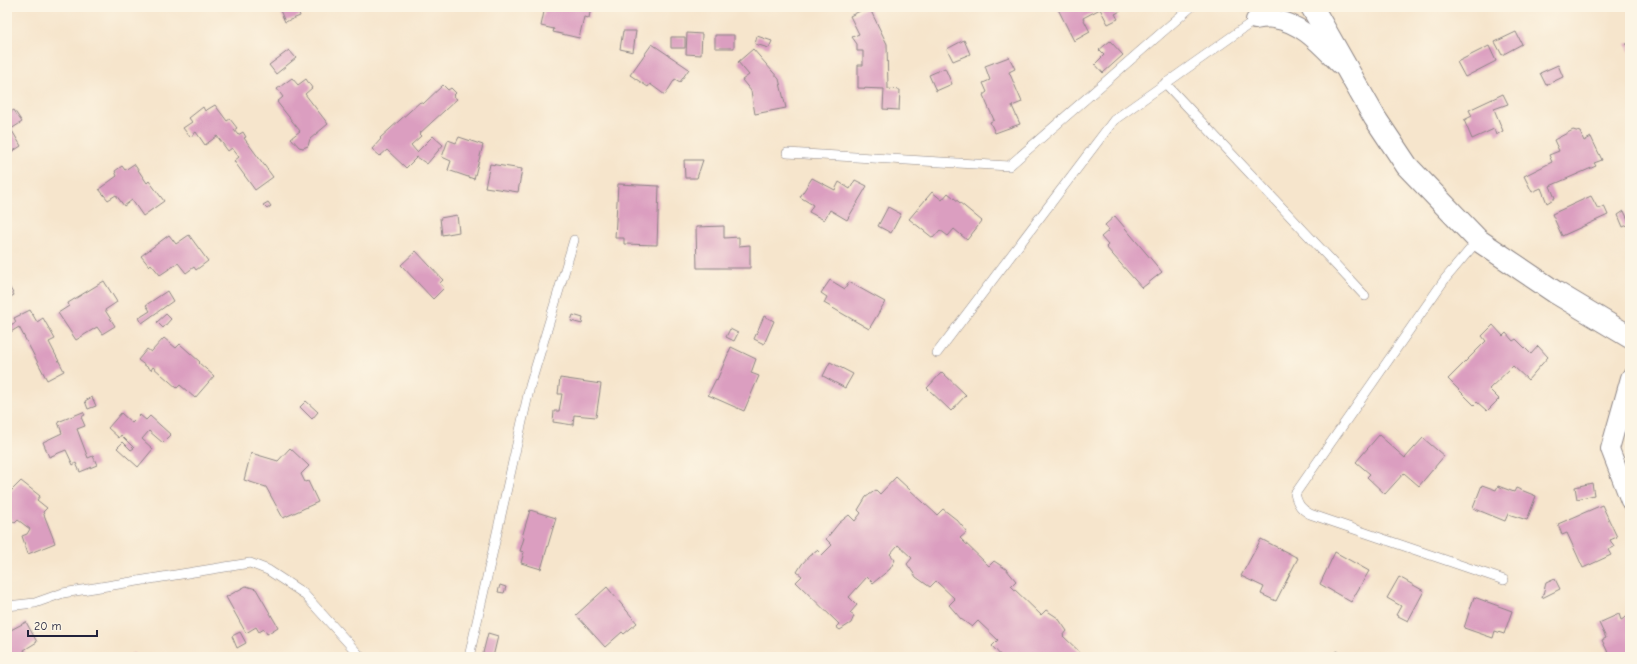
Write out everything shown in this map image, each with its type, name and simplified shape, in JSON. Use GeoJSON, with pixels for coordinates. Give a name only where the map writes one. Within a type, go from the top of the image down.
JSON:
{"type":"FeatureCollection","features":[{"type":"Feature","properties":{"kind":"street"},"geometry":{"type":"LineString","coordinates":[[1255,20],[1270,7]]}},
{"type":"Feature","properties":{"kind":"street"},"geometry":{"type":"LineString","coordinates":[[1312,7],[1374,118],[1407,166],[1478,240],[1555,292],[1630,337]]}},
{"type":"Feature","properties":{"kind":"street"},"geometry":{"type":"LineString","coordinates":[[1255,20],[1274,18],[1291,24],[1306,32],[1348,72]]}},
{"type":"Feature","properties":{"kind":"street"},"geometry":{"type":"LineString","coordinates":[[1630,378],[1610,449],[1630,501]]}},
{"type":"Feature","properties":{"kind":"lane"},"geometry":{"type":"LineString","coordinates":[[787,153],[1009,166],[1191,7]]}},
{"type":"Feature","properties":{"kind":"lane"},"geometry":{"type":"LineString","coordinates":[[937,353],[1114,120],[1255,20]]}},
{"type":"Feature","properties":{"kind":"lane"},"geometry":{"type":"LineString","coordinates":[[1165,83],[1365,296]]}},
{"type":"Feature","properties":{"kind":"lane"},"geometry":{"type":"LineString","coordinates":[[469,657],[530,386],[574,240]]}},
{"type":"Feature","properties":{"kind":"lane"},"geometry":{"type":"LineString","coordinates":[[1478,240],[1445,279],[1295,494],[1301,509],[1310,514],[1504,580]]}},
{"type":"Feature","properties":{"kind":"lane"},"geometry":{"type":"LineString","coordinates":[[7,606],[35,603],[63,593],[250,563],[268,570],[304,593],[361,657]]}},
{"type":"Feature","properties":{"kind":"building"},"geometry":{"type":"Polygon","coordinates":[[[297,7],[300,16],[285,22],[279,8],[297,7]]]}},
{"type":"Feature","properties":{"kind":"building"},"geometry":{"type":"Polygon","coordinates":[[[545,7],[591,7],[589,18],[584,17],[579,38],[553,32],[554,29],[541,26],[545,7]]]}},
{"type":"Feature","properties":{"kind":"building"},"geometry":{"type":"Polygon","coordinates":[[[868,7],[887,44],[888,89],[900,90],[899,110],[883,109],[884,89],[858,88],[858,65],[863,65],[863,51],[857,51],[857,44],[852,37],[859,34],[850,16],[868,7]]]}},
{"type":"Feature","properties":{"kind":"building"},"geometry":{"type":"Polygon","coordinates":[[[1062,7],[1128,7],[1115,14],[1118,19],[1108,24],[1100,9],[1083,18],[1090,32],[1074,41],[1058,9],[1062,7]]]}},
{"type":"Feature","properties":{"kind":"building"},"geometry":{"type":"Polygon","coordinates":[[[623,31],[636,31],[633,52],[620,49],[623,31]]]}},
{"type":"Feature","properties":{"kind":"building"},"geometry":{"type":"Polygon","coordinates":[[[1516,32],[1522,44],[1502,55],[1495,42],[1516,32]]]}},
{"type":"Feature","properties":{"kind":"building"},"geometry":{"type":"Polygon","coordinates":[[[687,33],[702,34],[701,55],[686,54],[687,33]]]}},
{"type":"Feature","properties":{"kind":"building"},"geometry":{"type":"Polygon","coordinates":[[[715,35],[734,35],[734,48],[715,48],[715,35]]]}},
{"type":"Feature","properties":{"kind":"building"},"geometry":{"type":"Polygon","coordinates":[[[757,36],[772,41],[769,48],[755,44],[757,36]]]}},
{"type":"Feature","properties":{"kind":"building"},"geometry":{"type":"Polygon","coordinates":[[[671,37],[685,37],[685,48],[671,48],[671,37]]]}},
{"type":"Feature","properties":{"kind":"building"},"geometry":{"type":"Polygon","coordinates":[[[964,40],[970,54],[953,61],[947,49],[964,40]]]}},
{"type":"Feature","properties":{"kind":"building"},"geometry":{"type":"Polygon","coordinates":[[[1110,41],[1123,55],[1103,73],[1095,64],[1104,55],[1099,50],[1110,41]]]}},
{"type":"Feature","properties":{"kind":"building"},"geometry":{"type":"Polygon","coordinates":[[[1630,43],[1630,52],[1626,44],[1630,43]]]}},
{"type":"Feature","properties":{"kind":"building"},"geometry":{"type":"Polygon","coordinates":[[[652,44],[689,69],[680,82],[675,79],[665,95],[650,84],[648,87],[630,75],[652,44]]]}},
{"type":"Feature","properties":{"kind":"building"},"geometry":{"type":"Polygon","coordinates":[[[1489,46],[1496,61],[1465,77],[1457,62],[1489,46]]]}},
{"type":"Feature","properties":{"kind":"building"},"geometry":{"type":"Polygon","coordinates":[[[753,49],[779,79],[786,108],[755,114],[751,91],[742,80],[749,75],[738,62],[753,49]]]}},
{"type":"Feature","properties":{"kind":"building"},"geometry":{"type":"Polygon","coordinates":[[[289,50],[296,58],[276,74],[269,65],[289,50]]]}},
{"type":"Feature","properties":{"kind":"building"},"geometry":{"type":"Polygon","coordinates":[[[1009,57],[1015,69],[1009,72],[1022,102],[1012,106],[1020,124],[995,133],[990,122],[994,120],[983,95],[987,92],[983,83],[990,80],[985,66],[1009,57]]]}},
{"type":"Feature","properties":{"kind":"building"},"geometry":{"type":"Polygon","coordinates":[[[1558,65],[1563,77],[1546,85],[1540,73],[1558,65]]]}},
{"type":"Feature","properties":{"kind":"building"},"geometry":{"type":"Polygon","coordinates":[[[945,68],[952,84],[936,91],[929,75],[945,68]]]}},
{"type":"Feature","properties":{"kind":"building"},"geometry":{"type":"Polygon","coordinates":[[[292,78],[298,85],[306,79],[312,88],[305,94],[328,124],[310,139],[308,146],[303,148],[299,147],[291,138],[300,131],[277,102],[283,97],[277,89],[292,78]]]}},
{"type":"Feature","properties":{"kind":"building"},"geometry":{"type":"Polygon","coordinates":[[[443,85],[448,90],[451,88],[456,93],[453,96],[457,99],[419,134],[421,136],[411,145],[417,152],[433,136],[443,145],[427,164],[417,157],[406,168],[387,150],[380,156],[372,149],[381,139],[380,138],[420,102],[423,104],[443,85]]]}},
{"type":"Feature","properties":{"kind":"building"},"geometry":{"type":"Polygon","coordinates":[[[1503,94],[1508,104],[1494,109],[1503,131],[1496,135],[1494,129],[1472,139],[1464,120],[1472,116],[1469,110],[1503,94]]]}},
{"type":"Feature","properties":{"kind":"building"},"geometry":{"type":"Polygon","coordinates":[[[215,105],[227,121],[230,119],[237,128],[234,130],[238,135],[243,132],[246,137],[244,138],[273,177],[255,190],[234,161],[239,157],[232,148],[228,151],[217,136],[205,145],[196,132],[190,137],[183,128],[192,122],[189,118],[203,107],[205,111],[215,105]]]}},
{"type":"Feature","properties":{"kind":"building"},"geometry":{"type":"Polygon","coordinates":[[[14,110],[22,122],[11,129],[21,146],[7,155],[7,114],[14,110]]]}},
{"type":"Feature","properties":{"kind":"building"},"geometry":{"type":"Polygon","coordinates":[[[1573,130],[1580,132],[1584,141],[1591,137],[1602,160],[1594,163],[1596,166],[1550,186],[1555,198],[1547,203],[1541,188],[1532,192],[1524,176],[1552,162],[1549,155],[1559,151],[1554,140],[1573,130]]]}},
{"type":"Feature","properties":{"kind":"building"},"geometry":{"type":"Polygon","coordinates":[[[459,137],[483,145],[474,179],[448,170],[451,161],[442,157],[448,140],[456,143],[459,137]]]}},
{"type":"Feature","properties":{"kind":"building"},"geometry":{"type":"Polygon","coordinates":[[[684,160],[703,160],[697,178],[685,178],[684,160]]]}},
{"type":"Feature","properties":{"kind":"building"},"geometry":{"type":"Polygon","coordinates":[[[134,164],[147,183],[149,181],[164,201],[143,216],[132,200],[124,206],[116,195],[108,200],[99,189],[117,176],[115,171],[122,166],[125,170],[134,164]]]}},
{"type":"Feature","properties":{"kind":"building"},"geometry":{"type":"Polygon","coordinates":[[[490,164],[522,169],[518,192],[485,187],[490,164]]]}},
{"type":"Feature","properties":{"kind":"building"},"geometry":{"type":"Polygon","coordinates":[[[812,178],[835,190],[839,182],[850,189],[855,180],[867,186],[847,220],[830,210],[824,220],[809,212],[813,205],[800,197],[812,178]]]}},
{"type":"Feature","properties":{"kind":"building"},"geometry":{"type":"Polygon","coordinates":[[[618,184],[659,186],[657,245],[624,244],[624,238],[615,238],[618,184]]]}},
{"type":"Feature","properties":{"kind":"building"},"geometry":{"type":"Polygon","coordinates":[[[932,192],[942,200],[948,193],[982,221],[967,240],[954,229],[948,236],[940,230],[933,238],[909,219],[932,192]]]}},
{"type":"Feature","properties":{"kind":"building"},"geometry":{"type":"Polygon","coordinates":[[[1591,196],[1598,209],[1604,206],[1608,215],[1562,236],[1552,214],[1591,196]]]}},
{"type":"Feature","properties":{"kind":"building"},"geometry":{"type":"Polygon","coordinates":[[[268,202],[271,206],[267,209],[263,205],[268,202]]]}},
{"type":"Feature","properties":{"kind":"building"},"geometry":{"type":"Polygon","coordinates":[[[888,207],[901,214],[891,233],[878,226],[888,207]]]}},
{"type":"Feature","properties":{"kind":"building"},"geometry":{"type":"Polygon","coordinates":[[[1624,211],[1630,224],[1623,227],[1618,215],[1624,211]]]}},
{"type":"Feature","properties":{"kind":"building"},"geometry":{"type":"Polygon","coordinates":[[[457,215],[459,232],[442,235],[440,218],[457,215]]]}},
{"type":"Feature","properties":{"kind":"building"},"geometry":{"type":"Polygon","coordinates":[[[1115,216],[1162,272],[1142,288],[1106,247],[1108,245],[1101,237],[1109,230],[1105,225],[1115,216]]]}},
{"type":"Feature","properties":{"kind":"building"},"geometry":{"type":"Polygon","coordinates":[[[724,226],[724,238],[739,237],[739,246],[750,245],[750,268],[697,268],[696,227],[724,226]]]}},
{"type":"Feature","properties":{"kind":"building"},"geometry":{"type":"Polygon","coordinates":[[[169,235],[176,244],[189,235],[208,261],[196,270],[194,267],[186,273],[178,263],[160,275],[151,264],[149,266],[141,256],[169,235]]]}},
{"type":"Feature","properties":{"kind":"building"},"geometry":{"type":"Polygon","coordinates":[[[416,251],[443,280],[440,283],[444,288],[433,299],[401,265],[416,251]]]}},
{"type":"Feature","properties":{"kind":"building"},"geometry":{"type":"Polygon","coordinates":[[[830,280],[845,289],[849,282],[885,302],[869,329],[824,303],[827,297],[821,293],[830,280]]]}},
{"type":"Feature","properties":{"kind":"building"},"geometry":{"type":"Polygon","coordinates":[[[104,281],[117,302],[105,310],[115,326],[102,334],[97,327],[76,340],[58,313],[69,306],[68,303],[104,281]]]}},
{"type":"Feature","properties":{"kind":"building"},"geometry":{"type":"Polygon","coordinates":[[[7,283],[14,295],[7,299],[7,283]]]}},
{"type":"Feature","properties":{"kind":"building"},"geometry":{"type":"Polygon","coordinates":[[[167,291],[173,301],[142,323],[139,318],[150,311],[146,305],[167,291]]]}},
{"type":"Feature","properties":{"kind":"building"},"geometry":{"type":"Polygon","coordinates":[[[30,310],[37,322],[43,318],[55,339],[49,342],[64,371],[47,380],[19,327],[9,333],[7,330],[7,327],[16,322],[14,318],[30,310]]]}},
{"type":"Feature","properties":{"kind":"building"},"geometry":{"type":"Polygon","coordinates":[[[166,314],[171,319],[163,328],[157,322],[166,314]]]}},
{"type":"Feature","properties":{"kind":"building"},"geometry":{"type":"Polygon","coordinates":[[[573,315],[583,318],[582,324],[571,321],[573,315]]]}},
{"type":"Feature","properties":{"kind":"building"},"geometry":{"type":"Polygon","coordinates":[[[764,316],[774,321],[764,344],[754,339],[764,316]]]}},
{"type":"Feature","properties":{"kind":"building"},"geometry":{"type":"Polygon","coordinates":[[[1493,325],[1503,336],[1506,333],[1513,341],[1516,339],[1531,354],[1538,346],[1548,357],[1528,380],[1513,366],[1489,389],[1499,399],[1487,411],[1477,402],[1474,405],[1448,379],[1486,341],[1482,336],[1493,325]]]}},
{"type":"Feature","properties":{"kind":"building"},"geometry":{"type":"Polygon","coordinates":[[[730,329],[738,333],[734,341],[726,337],[730,329]]]}},
{"type":"Feature","properties":{"kind":"building"},"geometry":{"type":"Polygon","coordinates":[[[164,338],[176,348],[180,344],[214,376],[195,398],[180,385],[177,388],[153,367],[151,370],[138,360],[147,349],[151,352],[164,338]]]}},
{"type":"Feature","properties":{"kind":"building"},"geometry":{"type":"Polygon","coordinates":[[[731,347],[756,359],[751,373],[759,376],[744,411],[708,395],[716,379],[717,380],[731,347]]]}},
{"type":"Feature","properties":{"kind":"building"},"geometry":{"type":"Polygon","coordinates":[[[830,362],[853,374],[845,388],[823,376],[830,362]]]}},
{"type":"Feature","properties":{"kind":"building"},"geometry":{"type":"Polygon","coordinates":[[[942,372],[966,395],[951,411],[927,388],[942,372]]]}},
{"type":"Feature","properties":{"kind":"building"},"geometry":{"type":"Polygon","coordinates":[[[560,378],[601,384],[596,417],[574,415],[573,425],[553,422],[554,411],[559,411],[562,394],[558,394],[560,378]]]}},
{"type":"Feature","properties":{"kind":"building"},"geometry":{"type":"Polygon","coordinates":[[[92,397],[96,406],[88,409],[85,401],[92,397]]]}},
{"type":"Feature","properties":{"kind":"building"},"geometry":{"type":"Polygon","coordinates":[[[306,401],[318,412],[312,419],[300,407],[306,401]]]}},
{"type":"Feature","properties":{"kind":"building"},"geometry":{"type":"Polygon","coordinates":[[[83,412],[85,415],[81,417],[85,426],[77,429],[88,458],[93,456],[97,465],[80,472],[76,463],[73,465],[66,450],[49,457],[43,442],[62,433],[58,422],[83,412]]]}},
{"type":"Feature","properties":{"kind":"building"},"geometry":{"type":"Polygon","coordinates":[[[121,413],[132,423],[140,415],[146,420],[150,416],[171,435],[163,443],[149,431],[142,439],[153,449],[138,467],[117,448],[123,442],[131,450],[134,448],[121,435],[119,438],[108,428],[121,413]]]}},
{"type":"Feature","properties":{"kind":"building"},"geometry":{"type":"Polygon","coordinates":[[[1379,435],[1405,458],[1423,438],[1444,456],[1419,486],[1404,473],[1385,494],[1367,477],[1370,474],[1356,462],[1379,435]]]}},
{"type":"Feature","properties":{"kind":"building"},"geometry":{"type":"Polygon","coordinates":[[[290,448],[309,466],[301,474],[305,482],[308,481],[318,502],[283,518],[266,487],[244,480],[251,453],[278,461],[290,448]]]}},
{"type":"Feature","properties":{"kind":"building"},"geometry":{"type":"Polygon","coordinates":[[[896,477],[937,515],[943,509],[957,520],[967,532],[960,538],[989,566],[994,561],[1006,569],[1016,581],[1011,586],[1041,615],[1046,610],[1058,618],[1067,631],[1063,636],[1085,657],[1002,657],[992,646],[998,640],[978,621],[972,627],[961,619],[949,605],[955,599],[936,581],[930,587],[916,577],[907,564],[912,558],[898,545],[890,554],[895,560],[890,569],[873,583],[867,577],[849,597],[857,605],[850,613],[854,616],[851,623],[840,630],[836,627],[839,624],[796,582],[802,576],[797,572],[809,556],[817,550],[822,555],[832,545],[826,539],[839,523],[849,515],[855,521],[861,513],[858,510],[866,497],[876,490],[880,494],[896,477]]]}},
{"type":"Feature","properties":{"kind":"building"},"geometry":{"type":"Polygon","coordinates":[[[21,481],[40,496],[37,500],[47,508],[43,512],[55,543],[28,554],[22,536],[27,534],[30,529],[18,520],[15,523],[7,517],[7,492],[9,493],[21,481]]]}},
{"type":"Feature","properties":{"kind":"building"},"geometry":{"type":"Polygon","coordinates":[[[1592,483],[1594,495],[1577,499],[1575,487],[1592,483]]]}},
{"type":"Feature","properties":{"kind":"building"},"geometry":{"type":"Polygon","coordinates":[[[1482,485],[1496,490],[1498,486],[1514,492],[1516,488],[1536,496],[1527,520],[1508,514],[1505,521],[1473,508],[1482,485]]]}},
{"type":"Feature","properties":{"kind":"building"},"geometry":{"type":"Polygon","coordinates":[[[1602,505],[1617,537],[1610,540],[1614,547],[1608,550],[1611,555],[1583,568],[1567,533],[1562,535],[1558,524],[1602,505]]]}},
{"type":"Feature","properties":{"kind":"building"},"geometry":{"type":"Polygon","coordinates":[[[530,510],[556,518],[541,569],[521,563],[524,552],[520,551],[524,538],[522,537],[530,510]]]}},
{"type":"Feature","properties":{"kind":"building"},"geometry":{"type":"Polygon","coordinates":[[[1261,539],[1298,558],[1276,601],[1261,594],[1264,587],[1241,576],[1261,539]]]}},
{"type":"Feature","properties":{"kind":"building"},"geometry":{"type":"Polygon","coordinates":[[[1335,552],[1369,571],[1351,602],[1320,584],[1335,552]]]}},
{"type":"Feature","properties":{"kind":"building"},"geometry":{"type":"Polygon","coordinates":[[[1399,577],[1424,591],[1408,621],[1396,615],[1401,606],[1387,598],[1399,577]]]}},
{"type":"Feature","properties":{"kind":"building"},"geometry":{"type":"Polygon","coordinates":[[[1555,579],[1560,589],[1542,598],[1546,583],[1555,579]]]}},
{"type":"Feature","properties":{"kind":"building"},"geometry":{"type":"Polygon","coordinates":[[[500,585],[506,587],[504,593],[498,592],[500,585]]]}},
{"type":"Feature","properties":{"kind":"building"},"geometry":{"type":"Polygon","coordinates":[[[246,586],[256,589],[278,627],[267,634],[264,629],[259,632],[256,627],[246,633],[226,597],[246,586]]]}},
{"type":"Feature","properties":{"kind":"building"},"geometry":{"type":"Polygon","coordinates":[[[607,587],[637,623],[624,634],[622,632],[605,647],[576,615],[607,587]]]}},
{"type":"Feature","properties":{"kind":"building"},"geometry":{"type":"Polygon","coordinates":[[[1474,597],[1512,611],[1504,634],[1495,631],[1493,638],[1464,628],[1474,597]]]}},
{"type":"Feature","properties":{"kind":"building"},"geometry":{"type":"Polygon","coordinates":[[[1619,614],[1621,620],[1630,615],[1630,657],[1610,657],[1602,640],[1606,638],[1599,623],[1619,614]]]}},
{"type":"Feature","properties":{"kind":"building"},"geometry":{"type":"Polygon","coordinates":[[[26,622],[37,642],[24,650],[27,657],[7,657],[7,632],[26,622]]]}},
{"type":"Feature","properties":{"kind":"building"},"geometry":{"type":"Polygon","coordinates":[[[240,632],[246,643],[237,648],[232,636],[240,632]]]}},
{"type":"Feature","properties":{"kind":"building"},"geometry":{"type":"Polygon","coordinates":[[[488,633],[498,636],[493,657],[482,657],[488,633]]]}},
{"type":"Feature","properties":{"kind":"building"},"geometry":{"type":"Polygon","coordinates":[[[1337,651],[1347,657],[1333,657],[1337,651]]]}},
{"type":"Feature","properties":{"kind":"building"},"geometry":{"type":"Polygon","coordinates":[[[133,653],[137,657],[128,657],[133,653]]]}}]}
